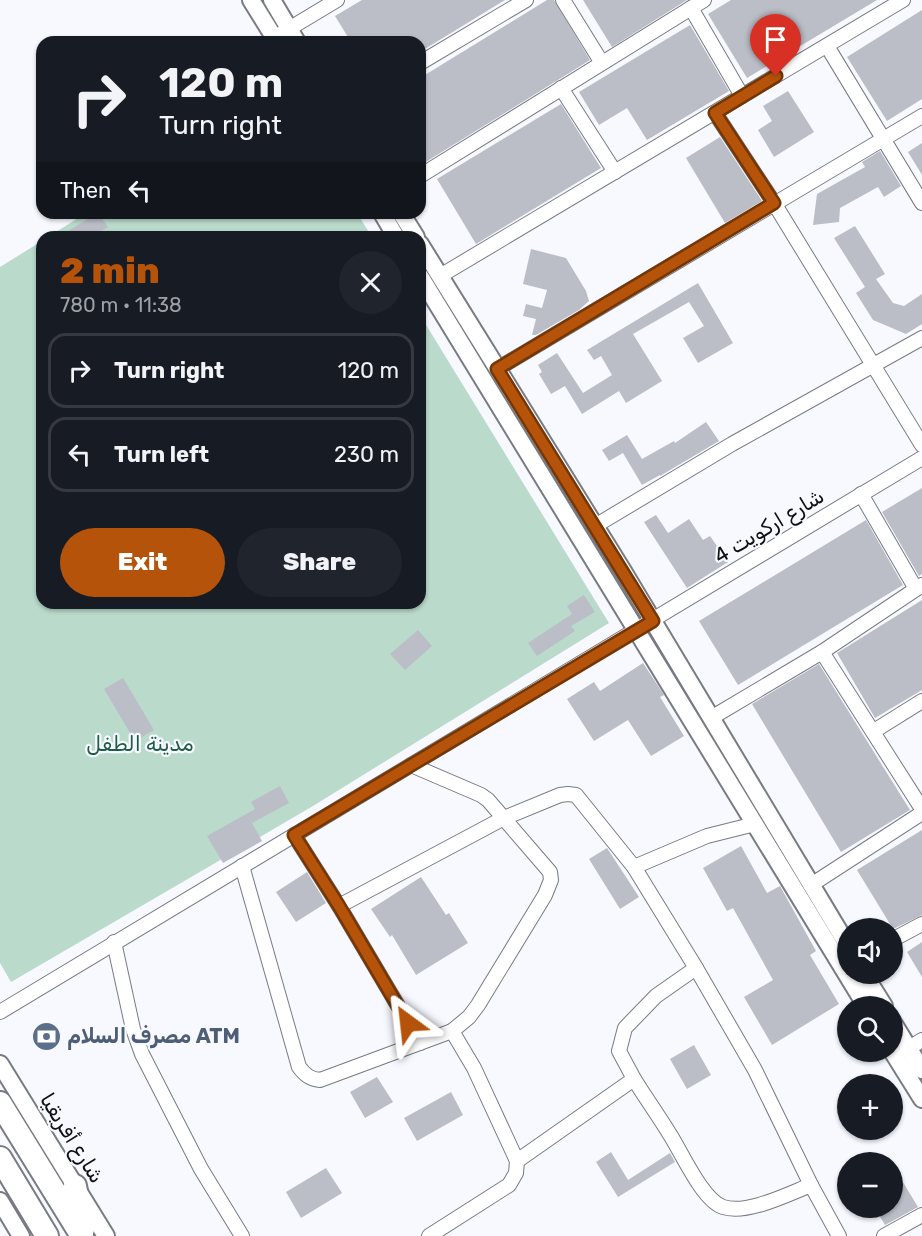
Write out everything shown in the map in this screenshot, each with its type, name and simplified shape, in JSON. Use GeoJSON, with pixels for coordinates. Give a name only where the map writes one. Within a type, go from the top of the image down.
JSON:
{"type":"FeatureCollection","features":[{"type":"Feature","properties":{"kind":"highway"},"geometry":{"type":"LineString","coordinates":[[0,1102],[83,1236]]}},
{"type":"Feature","properties":{"kind":"highway"},"geometry":{"type":"LineString","coordinates":[[0,1158],[47,1236]]}},
{"type":"Feature","properties":{"kind":"highway"},"geometry":{"type":"LineString","coordinates":[[75,1186],[83,1236]]}},
{"type":"Feature","properties":{"kind":"street"},"geometry":{"type":"LineString","coordinates":[[251,0],[274,36]]}},
{"type":"Feature","properties":{"kind":"street"},"geometry":{"type":"LineString","coordinates":[[272,0],[293,35],[337,0]]}},
{"type":"Feature","properties":{"kind":"street"},"geometry":{"type":"LineString","coordinates":[[426,59],[526,0]]}},
{"type":"Feature","properties":{"kind":"street"},"geometry":{"type":"LineString","coordinates":[[563,0],[602,63]]}},
{"type":"Feature","properties":{"kind":"street"},"geometry":{"type":"LineString","coordinates":[[426,172],[704,0]]}},
{"type":"Feature","properties":{"kind":"street"},"geometry":{"type":"LineString","coordinates":[[440,276],[903,0]]}},
{"type":"Feature","properties":{"kind":"street"},"geometry":{"type":"LineString","coordinates":[[691,8],[742,96]]}},
{"type":"Feature","properties":{"kind":"street"},"geometry":{"type":"LineString","coordinates":[[827,46],[922,203]]}},
{"type":"Feature","properties":{"kind":"street"},"geometry":{"type":"LineString","coordinates":[[561,88],[615,172]]}},
{"type":"Feature","properties":{"kind":"street"},"geometry":{"type":"LineString","coordinates":[[715,113],[774,203],[922,445]]}},
{"type":"Feature","properties":{"kind":"street"},"geometry":{"type":"LineString","coordinates":[[497,369],[922,116]]}},
{"type":"Feature","properties":{"kind":"street"},"geometry":{"type":"LineString","coordinates":[[426,254],[653,621],[837,928]]}},
{"type":"Feature","properties":{"kind":"street"},"geometry":{"type":"LineString","coordinates":[[426,286],[860,996]]}},
{"type":"Feature","properties":{"kind":"street"},"geometry":{"type":"LineString","coordinates":[[594,526],[732,444],[922,338]]}},
{"type":"Feature","properties":{"kind":"street","name":"شارع اركويت 4"},"geometry":{"type":"LineString","coordinates":[[0,1012],[922,458]]}},
{"type":"Feature","properties":{"kind":"street"},"geometry":{"type":"LineString","coordinates":[[711,718],[822,652],[919,587],[861,495]]}},
{"type":"Feature","properties":{"kind":"street"},"geometry":{"type":"LineString","coordinates":[[822,652],[922,808]]}},
{"type":"Feature","properties":{"kind":"street"},"geometry":{"type":"LineString","coordinates":[[874,732],[922,701]]}},
{"type":"Feature","properties":{"kind":"street"},"geometry":{"type":"LineString","coordinates":[[242,866],[299,1066],[304,1074],[311,1079],[320,1080],[452,1031],[469,1017],[478,1005],[545,895],[551,880],[550,872],[481,795],[411,765]]}},
{"type":"Feature","properties":{"kind":"street"},"geometry":{"type":"LineString","coordinates":[[339,906],[504,818],[560,795],[576,795],[634,867],[696,968],[755,1070],[811,1185],[839,1236]]}},
{"type":"Feature","properties":{"kind":"street"},"geometry":{"type":"LineString","coordinates":[[811,885],[922,813]]}},
{"type":"Feature","properties":{"kind":"street"},"geometry":{"type":"LineString","coordinates":[[634,867],[707,836],[755,824]]}},
{"type":"Feature","properties":{"kind":"street"},"geometry":{"type":"LineString","coordinates":[[294,835],[420,1043]]}},
{"type":"Feature","properties":{"kind":"street"},"geometry":{"type":"LineString","coordinates":[[903,934],[922,924]]}},
{"type":"Feature","properties":{"kind":"street"},"geometry":{"type":"LineString","coordinates":[[114,942],[133,1029],[142,1054],[201,1169],[242,1236]]}},
{"type":"Feature","properties":{"kind":"street"},"geometry":{"type":"LineString","coordinates":[[696,968],[656,996],[626,1028],[619,1051],[634,1079],[678,1147],[689,1170],[713,1200],[723,1207],[750,1207],[811,1185]]}},
{"type":"Feature","properties":{"kind":"street"},"geometry":{"type":"LineString","coordinates":[[429,1236],[509,1185],[516,1173],[517,1161],[474,1068],[452,1031]]}},
{"type":"Feature","properties":{"kind":"street"},"geometry":{"type":"LineString","coordinates":[[908,1046],[922,1070]]}},
{"type":"Feature","properties":{"kind":"street"},"geometry":{"type":"LineString","coordinates":[[908,1046],[922,1099]]}},
{"type":"Feature","properties":{"kind":"street","name":"شارع أفريقيا"},"geometry":{"type":"LineString","coordinates":[[0,1064],[105,1236]]}},
{"type":"Feature","properties":{"kind":"street"},"geometry":{"type":"LineString","coordinates":[[517,1161],[634,1079]]}},
{"type":"Feature","properties":{"kind":"street"},"geometry":{"type":"LineString","coordinates":[[0,1201],[21,1236]]}},
{"type":"Feature","properties":{"kind":"street"},"geometry":{"type":"LineString","coordinates":[[884,1236],[922,1215]]}},
{"type":"Feature","properties":{"kind":"green space"},"geometry":{"type":"Polygon","coordinates":[[[76,219],[361,219],[368,231],[58,231],[76,219]]]}},
{"type":"Feature","properties":{"kind":"green space","name":"مدينة الطفل"},"geometry":{"type":"Polygon","coordinates":[[[36,245],[36,609],[426,609],[426,325],[609,623],[313,806],[11,982],[0,963],[0,267],[36,245]]]}},
{"type":"Feature","properties":{"kind":"building"},"geometry":{"type":"Polygon","coordinates":[[[362,0],[505,0],[426,48],[426,36],[347,36],[335,16],[362,0]]]}},
{"type":"Feature","properties":{"kind":"building"},"geometry":{"type":"Polygon","coordinates":[[[547,0],[554,0],[590,60],[426,162],[426,74],[547,0]]]}},
{"type":"Feature","properties":{"kind":"building"},"geometry":{"type":"Polygon","coordinates":[[[583,0],[687,0],[612,47],[583,0]]]}},
{"type":"Feature","properties":{"kind":"building"},"geometry":{"type":"Polygon","coordinates":[[[731,0],[877,0],[747,78],[708,14],[731,0]]]}},
{"type":"Feature","properties":{"kind":"building"},"geometry":{"type":"Polygon","coordinates":[[[922,10],[922,99],[887,121],[847,57],[922,10]]]}},
{"type":"Feature","properties":{"kind":"building"},"geometry":{"type":"Polygon","coordinates":[[[690,25],[729,91],[647,140],[627,108],[599,125],[579,92],[690,25]]]}},
{"type":"Feature","properties":{"kind":"building"},"geometry":{"type":"Polygon","coordinates":[[[788,91],[814,132],[774,157],[758,130],[772,121],[763,106],[788,91]]]}},
{"type":"Feature","properties":{"kind":"building"},"geometry":{"type":"Polygon","coordinates":[[[561,104],[601,168],[476,244],[437,179],[561,104]]]}},
{"type":"Feature","properties":{"kind":"building"},"geometry":{"type":"Polygon","coordinates":[[[720,137],[762,201],[725,223],[686,158],[720,137]]]}},
{"type":"Feature","properties":{"kind":"building"},"geometry":{"type":"Polygon","coordinates":[[[922,143],[922,175],[908,152],[922,143]]]}},
{"type":"Feature","properties":{"kind":"building"},"geometry":{"type":"Polygon","coordinates":[[[880,151],[901,186],[884,197],[878,187],[840,208],[839,222],[813,225],[817,194],[865,167],[862,162],[880,151]]]}},
{"type":"Feature","properties":{"kind":"building"},"geometry":{"type":"Polygon","coordinates":[[[88,219],[102,219],[108,227],[101,231],[68,231],[88,219]]]}},
{"type":"Feature","properties":{"kind":"building"},"geometry":{"type":"Polygon","coordinates":[[[855,226],[885,274],[876,279],[893,303],[904,306],[922,294],[922,324],[906,334],[873,320],[856,293],[865,287],[834,238],[855,226]]]}},
{"type":"Feature","properties":{"kind":"building"},"geometry":{"type":"Polygon","coordinates":[[[531,249],[566,258],[586,291],[589,301],[579,310],[536,335],[532,335],[536,319],[523,316],[526,304],[542,308],[547,290],[523,284],[531,249]]]}},
{"type":"Feature","properties":{"kind":"building"},"geometry":{"type":"Polygon","coordinates":[[[698,283],[733,343],[698,363],[683,338],[704,326],[689,302],[633,334],[662,381],[626,403],[619,391],[582,414],[565,386],[551,394],[539,374],[542,372],[538,365],[557,353],[583,393],[612,375],[601,356],[594,360],[587,350],[698,283]]]}},
{"type":"Feature","properties":{"kind":"building"},"geometry":{"type":"Polygon","coordinates":[[[706,422],[719,441],[642,485],[623,453],[609,461],[602,450],[627,435],[642,459],[674,441],[675,443],[706,422]]]}},
{"type":"Feature","properties":{"kind":"building"},"geometry":{"type":"Polygon","coordinates":[[[922,488],[922,574],[919,576],[882,512],[922,488]]]}},
{"type":"Feature","properties":{"kind":"building"},"geometry":{"type":"Polygon","coordinates":[[[656,515],[668,533],[689,519],[703,540],[710,536],[728,562],[687,588],[644,522],[656,515]]]}},
{"type":"Feature","properties":{"kind":"building"},"geometry":{"type":"Polygon","coordinates":[[[866,520],[903,585],[738,685],[699,621],[866,520]]]}},
{"type":"Feature","properties":{"kind":"building"},"geometry":{"type":"Polygon","coordinates":[[[584,595],[595,612],[571,626],[575,631],[537,656],[528,643],[572,614],[567,606],[584,595]]]}},
{"type":"Feature","properties":{"kind":"building"},"geometry":{"type":"Polygon","coordinates":[[[922,600],[922,690],[875,718],[837,653],[922,600]]]}},
{"type":"Feature","properties":{"kind":"building"},"geometry":{"type":"Polygon","coordinates":[[[418,630],[432,646],[405,670],[390,654],[418,630]]]}},
{"type":"Feature","properties":{"kind":"building"},"geometry":{"type":"Polygon","coordinates":[[[643,663],[664,695],[660,697],[684,736],[651,756],[628,720],[594,741],[567,699],[594,682],[600,691],[643,663]]]}},
{"type":"Feature","properties":{"kind":"building"},"geometry":{"type":"Polygon","coordinates":[[[819,664],[910,810],[841,852],[752,704],[819,664]]]}},
{"type":"Feature","properties":{"kind":"building"},"geometry":{"type":"Polygon","coordinates":[[[123,678],[154,730],[135,741],[104,689],[123,678]]]}},
{"type":"Feature","properties":{"kind":"building"},"geometry":{"type":"Polygon","coordinates":[[[280,786],[289,803],[252,823],[262,841],[223,863],[207,836],[255,809],[251,802],[280,786]]]}},
{"type":"Feature","properties":{"kind":"building"},"geometry":{"type":"Polygon","coordinates":[[[922,830],[922,915],[903,924],[903,918],[886,918],[857,870],[922,830]]]}},
{"type":"Feature","properties":{"kind":"building"},"geometry":{"type":"Polygon","coordinates":[[[741,846],[767,893],[780,886],[816,951],[810,955],[837,1001],[837,1005],[772,1045],[744,997],[773,980],[733,908],[727,911],[703,868],[741,846]]]}},
{"type":"Feature","properties":{"kind":"building"},"geometry":{"type":"Polygon","coordinates":[[[607,848],[639,897],[620,909],[589,859],[607,848]]]}},
{"type":"Feature","properties":{"kind":"building"},"geometry":{"type":"Polygon","coordinates":[[[307,872],[326,903],[296,922],[276,892],[307,872]]]}},
{"type":"Feature","properties":{"kind":"building"},"geometry":{"type":"Polygon","coordinates":[[[421,877],[446,915],[449,913],[468,943],[416,975],[392,935],[390,937],[371,909],[421,877]]]}},
{"type":"Feature","properties":{"kind":"building"},"geometry":{"type":"Polygon","coordinates":[[[922,942],[922,977],[907,952],[922,942]]]}},
{"type":"Feature","properties":{"kind":"building"},"geometry":{"type":"Polygon","coordinates":[[[694,1045],[711,1075],[687,1089],[670,1059],[694,1045]]]}},
{"type":"Feature","properties":{"kind":"building"},"geometry":{"type":"Polygon","coordinates":[[[377,1077],[393,1102],[365,1118],[350,1092],[377,1077]]]}},
{"type":"Feature","properties":{"kind":"building"},"geometry":{"type":"Polygon","coordinates":[[[451,1092],[463,1115],[417,1141],[404,1118],[451,1092]]]}},
{"type":"Feature","properties":{"kind":"building"},"geometry":{"type":"Polygon","coordinates":[[[611,1152],[628,1180],[670,1153],[675,1162],[618,1197],[596,1162],[611,1152]]]}},
{"type":"Feature","properties":{"kind":"building"},"geometry":{"type":"Polygon","coordinates":[[[326,1168],[342,1193],[301,1218],[286,1192],[326,1168]]]}},
{"type":"Feature","properties":{"kind":"building"},"geometry":{"type":"Polygon","coordinates":[[[903,1182],[918,1207],[903,1215],[903,1182]]]}},
{"type":"Feature","properties":{"kind":"building"},"geometry":{"type":"Polygon","coordinates":[[[881,1218],[898,1218],[885,1225],[881,1218]]]}},
{"type":"Feature","properties":{"kind":"place","name":"مصرف السلام ATM"},"geometry":{"type":"Point","coordinates":[46,1036]}},
{"type":"Feature","properties":{"kind":"route"},"geometry":{"type":"LineString","coordinates":[[408,1023],[294,835],[653,621],[497,369],[774,203],[715,113],[776,76]]}}]}
